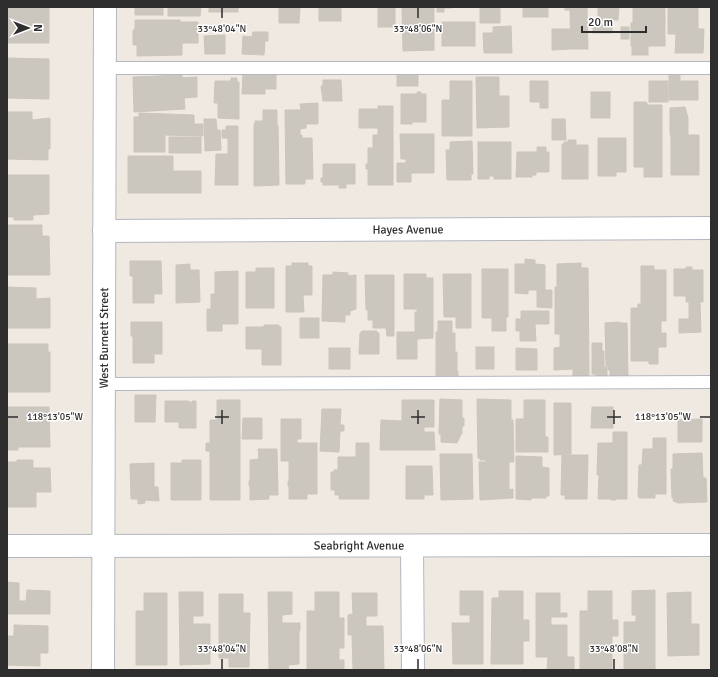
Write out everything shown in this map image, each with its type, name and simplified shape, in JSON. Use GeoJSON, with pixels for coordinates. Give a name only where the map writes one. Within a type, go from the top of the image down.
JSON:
{"type":"FeatureCollection","features":[{"type":"Feature","properties":{"kind":"street","name":"West Burnett Street"},"geometry":{"type":"LineString","coordinates":[[103,670],[105,7]]}},
{"type":"Feature","properties":{"kind":"street","name":"Hayes Avenue"},"geometry":{"type":"LineString","coordinates":[[104,231],[711,228]]}},
{"type":"Feature","properties":{"kind":"street","name":"Seabright Avenue"},"geometry":{"type":"LineString","coordinates":[[7,546],[711,546]]}},
{"type":"Feature","properties":{"kind":"street"},"geometry":{"type":"LineString","coordinates":[[412,546],[413,670]]}},
{"type":"Feature","properties":{"kind":"lane"},"geometry":{"type":"LineString","coordinates":[[105,68],[711,68]]}},
{"type":"Feature","properties":{"kind":"lane"},"geometry":{"type":"LineString","coordinates":[[104,384],[711,382]]}},
{"type":"Feature","properties":{"kind":"building"},"geometry":{"type":"Polygon","coordinates":[[[7,7],[49,7],[49,43],[7,43],[7,7]]]}},
{"type":"Feature","properties":{"kind":"building"},"geometry":{"type":"Polygon","coordinates":[[[135,7],[163,7],[163,15],[135,15],[135,7]]]}},
{"type":"Feature","properties":{"kind":"building"},"geometry":{"type":"Polygon","coordinates":[[[168,7],[201,7],[200,16],[168,16],[168,7]]]}},
{"type":"Feature","properties":{"kind":"building"},"geometry":{"type":"Polygon","coordinates":[[[209,7],[238,7],[238,12],[209,12],[209,7]]]}},
{"type":"Feature","properties":{"kind":"building"},"geometry":{"type":"Polygon","coordinates":[[[279,7],[300,7],[299,23],[279,23],[279,7]]]}},
{"type":"Feature","properties":{"kind":"building"},"geometry":{"type":"Polygon","coordinates":[[[319,7],[341,7],[341,21],[319,21],[319,7]]]}},
{"type":"Feature","properties":{"kind":"building"},"geometry":{"type":"Polygon","coordinates":[[[378,7],[395,7],[395,27],[378,27],[378,7]]]}},
{"type":"Feature","properties":{"kind":"building"},"geometry":{"type":"Polygon","coordinates":[[[402,7],[434,7],[434,50],[403,51],[402,7]]]}},
{"type":"Feature","properties":{"kind":"building"},"geometry":{"type":"Polygon","coordinates":[[[437,7],[452,8],[444,8],[444,12],[437,12],[437,7]]]}},
{"type":"Feature","properties":{"kind":"building"},"geometry":{"type":"Polygon","coordinates":[[[480,7],[500,7],[500,23],[480,23],[480,7]]]}},
{"type":"Feature","properties":{"kind":"building"},"geometry":{"type":"Polygon","coordinates":[[[523,7],[548,7],[548,17],[523,17],[523,7]]]}},
{"type":"Feature","properties":{"kind":"building"},"geometry":{"type":"Polygon","coordinates":[[[565,7],[587,7],[587,10],[565,10],[565,7]]]}},
{"type":"Feature","properties":{"kind":"building"},"geometry":{"type":"Polygon","coordinates":[[[598,7],[619,7],[618,20],[598,20],[598,7]]]}},
{"type":"Feature","properties":{"kind":"building"},"geometry":{"type":"Polygon","coordinates":[[[633,7],[665,7],[665,23],[633,23],[633,7]]]}},
{"type":"Feature","properties":{"kind":"building"},"geometry":{"type":"Polygon","coordinates":[[[668,7],[698,7],[698,29],[704,29],[703,53],[675,53],[676,34],[668,34],[668,7]]]}},
{"type":"Feature","properties":{"kind":"building"},"geometry":{"type":"Polygon","coordinates":[[[570,10],[587,10],[588,49],[571,49],[570,10]]]}},
{"type":"Feature","properties":{"kind":"building"},"geometry":{"type":"Polygon","coordinates":[[[135,20],[180,20],[180,22],[198,22],[198,43],[182,43],[182,55],[137,56],[137,45],[133,45],[135,20]]]}},
{"type":"Feature","properties":{"kind":"building"},"geometry":{"type":"Polygon","coordinates":[[[442,22],[475,22],[475,46],[442,46],[442,22]]]}},
{"type":"Feature","properties":{"kind":"building"},"geometry":{"type":"Polygon","coordinates":[[[631,23],[665,23],[665,46],[631,46],[631,23]]]}},
{"type":"Feature","properties":{"kind":"building"},"geometry":{"type":"Polygon","coordinates":[[[593,25],[612,25],[612,33],[593,33],[593,25]]]}},
{"type":"Feature","properties":{"kind":"building"},"geometry":{"type":"Polygon","coordinates":[[[511,26],[512,53],[484,53],[483,33],[493,33],[493,27],[511,26]]]}},
{"type":"Feature","properties":{"kind":"building"},"geometry":{"type":"Polygon","coordinates":[[[621,27],[629,27],[629,39],[621,39],[621,27]]]}},
{"type":"Feature","properties":{"kind":"building"},"geometry":{"type":"Polygon","coordinates":[[[552,29],[570,29],[571,49],[552,50],[552,29]]]}},
{"type":"Feature","properties":{"kind":"building"},"geometry":{"type":"Polygon","coordinates":[[[253,32],[268,32],[268,41],[265,41],[264,55],[242,54],[243,36],[252,37],[253,32]]]}},
{"type":"Feature","properties":{"kind":"building"},"geometry":{"type":"Polygon","coordinates":[[[225,35],[225,54],[205,54],[204,36],[225,35]]]}},
{"type":"Feature","properties":{"kind":"building"},"geometry":{"type":"Polygon","coordinates":[[[632,46],[648,46],[648,55],[632,55],[632,46]]]}},
{"type":"Feature","properties":{"kind":"building"},"geometry":{"type":"Polygon","coordinates":[[[7,58],[49,59],[49,99],[7,98],[7,58]]]}},
{"type":"Feature","properties":{"kind":"building"},"geometry":{"type":"Polygon","coordinates":[[[243,73],[276,74],[276,89],[265,89],[265,94],[242,94],[243,73]]]}},
{"type":"Feature","properties":{"kind":"building"},"geometry":{"type":"Polygon","coordinates":[[[397,73],[418,73],[418,86],[397,86],[397,73]]]}},
{"type":"Feature","properties":{"kind":"building"},"geometry":{"type":"Polygon","coordinates":[[[669,73],[680,73],[680,81],[698,81],[698,100],[669,100],[669,73]]]}},
{"type":"Feature","properties":{"kind":"building"},"geometry":{"type":"Polygon","coordinates":[[[182,75],[182,78],[197,77],[197,97],[184,98],[185,109],[134,112],[133,77],[182,75]]]}},
{"type":"Feature","properties":{"kind":"building"},"geometry":{"type":"Polygon","coordinates":[[[476,77],[499,77],[499,96],[509,96],[509,127],[477,128],[476,77]]]}},
{"type":"Feature","properties":{"kind":"building"},"geometry":{"type":"Polygon","coordinates":[[[231,78],[237,78],[237,82],[239,82],[239,119],[218,118],[218,103],[214,103],[215,81],[231,81],[231,78]]]}},
{"type":"Feature","properties":{"kind":"building"},"geometry":{"type":"Polygon","coordinates":[[[323,80],[341,80],[342,101],[323,101],[321,86],[323,86],[323,80]]]}},
{"type":"Feature","properties":{"kind":"building"},"geometry":{"type":"Polygon","coordinates":[[[450,81],[472,81],[472,136],[442,136],[442,100],[450,100],[450,81]]]}},
{"type":"Feature","properties":{"kind":"building"},"geometry":{"type":"Polygon","coordinates":[[[530,81],[548,81],[548,108],[540,108],[540,102],[530,102],[530,81]]]}},
{"type":"Feature","properties":{"kind":"building"},"geometry":{"type":"Polygon","coordinates":[[[649,81],[668,81],[668,102],[649,102],[649,81]]]}},
{"type":"Feature","properties":{"kind":"building"},"geometry":{"type":"Polygon","coordinates":[[[417,92],[426,94],[426,122],[401,124],[401,94],[417,94],[417,92]]]}},
{"type":"Feature","properties":{"kind":"building"},"geometry":{"type":"Polygon","coordinates":[[[591,92],[610,92],[610,118],[591,118],[591,92]]]}},
{"type":"Feature","properties":{"kind":"building"},"geometry":{"type":"Polygon","coordinates":[[[634,102],[646,102],[648,105],[662,105],[662,177],[644,177],[644,167],[634,167],[634,102]]]}},
{"type":"Feature","properties":{"kind":"building"},"geometry":{"type":"Polygon","coordinates":[[[318,103],[318,124],[306,124],[306,128],[300,129],[300,135],[302,135],[302,138],[312,138],[313,179],[305,179],[305,184],[286,184],[285,110],[301,110],[300,104],[318,103]]]}},
{"type":"Feature","properties":{"kind":"building"},"geometry":{"type":"Polygon","coordinates":[[[378,106],[393,106],[393,185],[368,185],[368,169],[366,169],[366,164],[368,164],[368,148],[373,148],[373,135],[378,135],[378,128],[359,128],[359,109],[378,109],[378,106]]]}},
{"type":"Feature","properties":{"kind":"building"},"geometry":{"type":"Polygon","coordinates":[[[685,107],[688,118],[688,135],[699,135],[699,175],[671,175],[670,108],[685,107]]]}},
{"type":"Feature","properties":{"kind":"building"},"geometry":{"type":"Polygon","coordinates":[[[263,110],[277,110],[279,185],[254,186],[254,124],[255,121],[263,121],[263,110]]]}},
{"type":"Feature","properties":{"kind":"building"},"geometry":{"type":"Polygon","coordinates":[[[7,112],[32,112],[32,120],[50,118],[50,149],[48,149],[48,160],[7,159],[7,112]]]}},
{"type":"Feature","properties":{"kind":"building"},"geometry":{"type":"Polygon","coordinates":[[[139,113],[194,115],[194,124],[203,124],[203,136],[165,135],[165,152],[134,152],[134,117],[139,117],[139,113]]]}},
{"type":"Feature","properties":{"kind":"building"},"geometry":{"type":"Polygon","coordinates":[[[204,119],[216,119],[217,130],[220,130],[221,150],[205,151],[204,119]]]}},
{"type":"Feature","properties":{"kind":"building"},"geometry":{"type":"Polygon","coordinates":[[[552,119],[565,119],[566,140],[552,140],[552,119]]]}},
{"type":"Feature","properties":{"kind":"building"},"geometry":{"type":"Polygon","coordinates":[[[226,126],[238,126],[238,185],[215,185],[216,154],[228,154],[228,138],[222,138],[222,130],[226,130],[226,126]]]}},
{"type":"Feature","properties":{"kind":"building"},"geometry":{"type":"Polygon","coordinates":[[[400,134],[434,134],[434,173],[411,173],[411,182],[397,182],[397,163],[406,163],[406,159],[401,159],[400,134]]]}},
{"type":"Feature","properties":{"kind":"building"},"geometry":{"type":"Polygon","coordinates":[[[169,137],[201,137],[201,153],[169,153],[169,137]]]}},
{"type":"Feature","properties":{"kind":"building"},"geometry":{"type":"Polygon","coordinates":[[[598,138],[626,138],[626,172],[616,172],[616,176],[598,176],[598,138]]]}},
{"type":"Feature","properties":{"kind":"building"},"geometry":{"type":"Polygon","coordinates":[[[568,140],[576,140],[576,145],[588,145],[588,179],[562,179],[562,144],[564,144],[564,142],[568,142],[568,140]]]}},
{"type":"Feature","properties":{"kind":"building"},"geometry":{"type":"Polygon","coordinates":[[[472,141],[473,174],[471,174],[471,180],[447,180],[446,150],[450,150],[450,142],[472,141]]]}},
{"type":"Feature","properties":{"kind":"building"},"geometry":{"type":"Polygon","coordinates":[[[478,142],[511,142],[511,179],[494,179],[494,176],[489,176],[489,179],[478,179],[478,142]]]}},
{"type":"Feature","properties":{"kind":"building"},"geometry":{"type":"Polygon","coordinates":[[[537,147],[546,147],[546,152],[549,152],[549,172],[536,172],[536,175],[532,175],[532,177],[516,177],[517,152],[537,152],[537,147]]]}},
{"type":"Feature","properties":{"kind":"building"},"geometry":{"type":"Polygon","coordinates":[[[128,156],[173,156],[173,171],[201,171],[201,193],[128,193],[128,156]]]}},
{"type":"Feature","properties":{"kind":"building"},"geometry":{"type":"Polygon","coordinates":[[[323,164],[355,164],[355,184],[346,184],[346,188],[339,188],[339,185],[323,185],[321,178],[323,178],[323,164]]]}},
{"type":"Feature","properties":{"kind":"building"},"geometry":{"type":"Polygon","coordinates":[[[7,175],[49,175],[49,214],[33,215],[33,220],[14,220],[14,217],[7,217],[7,175]]]}},
{"type":"Feature","properties":{"kind":"building"},"geometry":{"type":"Polygon","coordinates":[[[7,225],[42,225],[42,236],[49,236],[50,275],[7,275],[7,225]]]}},
{"type":"Feature","properties":{"kind":"building"},"geometry":{"type":"Polygon","coordinates":[[[525,259],[535,260],[535,264],[545,265],[545,290],[552,290],[552,308],[537,307],[537,290],[528,290],[528,294],[515,293],[515,264],[525,264],[525,259]]]}},
{"type":"Feature","properties":{"kind":"building"},"geometry":{"type":"Polygon","coordinates":[[[130,261],[161,261],[162,294],[154,294],[154,303],[133,303],[133,276],[130,276],[130,261]]]}},
{"type":"Feature","properties":{"kind":"building"},"geometry":{"type":"Polygon","coordinates":[[[292,263],[308,263],[308,266],[312,266],[312,295],[303,295],[304,312],[286,312],[286,266],[292,266],[292,263]]]}},
{"type":"Feature","properties":{"kind":"building"},"geometry":{"type":"Polygon","coordinates":[[[581,263],[581,268],[588,268],[589,375],[573,377],[573,369],[554,370],[554,348],[560,347],[560,334],[555,334],[555,287],[557,287],[557,264],[581,263]]]}},
{"type":"Feature","properties":{"kind":"building"},"geometry":{"type":"Polygon","coordinates":[[[190,264],[190,270],[199,270],[200,302],[176,303],[176,265],[190,264]]]}},
{"type":"Feature","properties":{"kind":"building"},"geometry":{"type":"Polygon","coordinates":[[[641,266],[654,266],[654,270],[666,270],[666,321],[661,321],[661,333],[666,333],[666,347],[658,347],[658,364],[649,364],[649,361],[631,361],[631,308],[638,308],[638,304],[641,304],[641,266]]]}},
{"type":"Feature","properties":{"kind":"building"},"geometry":{"type":"Polygon","coordinates":[[[686,267],[692,267],[692,270],[703,270],[703,302],[700,302],[701,332],[679,333],[679,319],[689,319],[689,302],[686,302],[686,296],[674,296],[674,269],[686,269],[686,267]]]}},
{"type":"Feature","properties":{"kind":"building"},"geometry":{"type":"Polygon","coordinates":[[[256,268],[274,268],[274,308],[246,308],[246,272],[256,272],[256,268]]]}},
{"type":"Feature","properties":{"kind":"building"},"geometry":{"type":"Polygon","coordinates":[[[482,269],[508,269],[508,317],[506,317],[506,331],[492,331],[492,318],[482,318],[482,269]]]}},
{"type":"Feature","properties":{"kind":"building"},"geometry":{"type":"Polygon","coordinates":[[[238,271],[238,324],[222,324],[222,331],[207,331],[207,309],[211,309],[211,294],[215,294],[215,272],[238,271]]]}},
{"type":"Feature","properties":{"kind":"building"},"geometry":{"type":"Polygon","coordinates":[[[333,272],[348,273],[348,276],[356,275],[356,309],[350,311],[350,315],[345,315],[345,322],[322,321],[323,275],[333,275],[333,272]]]}},
{"type":"Feature","properties":{"kind":"building"},"geometry":{"type":"Polygon","coordinates":[[[404,274],[426,274],[426,278],[433,278],[433,338],[417,339],[417,359],[397,359],[397,332],[415,332],[415,312],[417,312],[417,309],[404,309],[404,274]]]}},
{"type":"Feature","properties":{"kind":"building"},"geometry":{"type":"Polygon","coordinates":[[[443,274],[471,274],[471,328],[456,328],[456,317],[444,317],[443,274]]]}},
{"type":"Feature","properties":{"kind":"building"},"geometry":{"type":"Polygon","coordinates":[[[365,275],[394,275],[394,336],[387,336],[386,328],[373,328],[373,320],[368,320],[368,310],[366,310],[365,275]]]}},
{"type":"Feature","properties":{"kind":"building"},"geometry":{"type":"Polygon","coordinates":[[[7,287],[36,288],[36,299],[50,298],[50,328],[7,328],[7,287]]]}},
{"type":"Feature","properties":{"kind":"building"},"geometry":{"type":"Polygon","coordinates":[[[521,311],[549,311],[549,324],[535,324],[536,341],[520,341],[520,331],[516,331],[516,319],[521,319],[521,311]]]}},
{"type":"Feature","properties":{"kind":"building"},"geometry":{"type":"Polygon","coordinates":[[[300,318],[319,318],[319,338],[300,338],[300,318]]]}},
{"type":"Feature","properties":{"kind":"building"},"geometry":{"type":"Polygon","coordinates":[[[438,321],[452,321],[452,333],[455,333],[455,352],[457,352],[458,377],[436,378],[436,332],[438,332],[438,321]]]}},
{"type":"Feature","properties":{"kind":"building"},"geometry":{"type":"Polygon","coordinates":[[[131,322],[162,322],[162,354],[154,354],[154,363],[133,363],[133,336],[131,336],[131,322]]]}},
{"type":"Feature","properties":{"kind":"building"},"geometry":{"type":"Polygon","coordinates":[[[605,323],[627,323],[628,376],[610,376],[610,370],[608,370],[608,366],[606,366],[605,323]]]}},
{"type":"Feature","properties":{"kind":"building"},"geometry":{"type":"Polygon","coordinates":[[[264,325],[279,325],[279,327],[281,327],[281,365],[262,365],[262,349],[246,349],[246,327],[264,327],[264,325]]]}},
{"type":"Feature","properties":{"kind":"building"},"geometry":{"type":"Polygon","coordinates":[[[362,331],[377,331],[377,333],[379,333],[379,354],[359,354],[360,333],[362,331]]]}},
{"type":"Feature","properties":{"kind":"building"},"geometry":{"type":"Polygon","coordinates":[[[592,343],[602,343],[602,351],[604,351],[604,367],[607,367],[607,377],[596,377],[596,374],[592,374],[592,343]]]}},
{"type":"Feature","properties":{"kind":"building"},"geometry":{"type":"Polygon","coordinates":[[[7,344],[48,344],[48,352],[50,352],[50,392],[7,392],[7,344]]]}},
{"type":"Feature","properties":{"kind":"building"},"geometry":{"type":"Polygon","coordinates":[[[476,347],[494,347],[494,369],[476,369],[476,347]]]}},
{"type":"Feature","properties":{"kind":"building"},"geometry":{"type":"Polygon","coordinates":[[[329,348],[350,348],[350,369],[329,369],[329,348]]]}},
{"type":"Feature","properties":{"kind":"building"},"geometry":{"type":"Polygon","coordinates":[[[516,348],[537,349],[537,370],[516,370],[516,348]]]}},
{"type":"Feature","properties":{"kind":"building"},"geometry":{"type":"Polygon","coordinates":[[[135,395],[156,395],[155,422],[135,422],[135,395]]]}},
{"type":"Feature","properties":{"kind":"building"},"geometry":{"type":"Polygon","coordinates":[[[440,399],[462,400],[462,418],[464,418],[464,426],[462,426],[462,434],[457,443],[441,442],[441,434],[439,434],[440,399]]]}},
{"type":"Feature","properties":{"kind":"building"},"geometry":{"type":"Polygon","coordinates":[[[477,399],[511,400],[514,462],[509,462],[509,490],[513,489],[513,498],[480,500],[479,462],[486,462],[486,460],[480,460],[480,458],[478,458],[477,399]]]}},
{"type":"Feature","properties":{"kind":"building"},"geometry":{"type":"Polygon","coordinates":[[[217,400],[240,400],[240,500],[210,500],[210,451],[206,451],[206,443],[210,443],[210,420],[217,420],[217,400]]]}},
{"type":"Feature","properties":{"kind":"building"},"geometry":{"type":"Polygon","coordinates":[[[402,400],[434,400],[434,427],[424,427],[424,432],[434,432],[435,450],[380,450],[381,420],[402,421],[402,400]]]}},
{"type":"Feature","properties":{"kind":"building"},"geometry":{"type":"Polygon","coordinates":[[[524,400],[545,400],[545,437],[548,437],[548,452],[516,452],[516,419],[524,419],[524,400]]]}},
{"type":"Feature","properties":{"kind":"building"},"geometry":{"type":"Polygon","coordinates":[[[165,401],[188,401],[192,403],[192,401],[196,401],[196,428],[179,428],[179,422],[165,422],[165,401]]]}},
{"type":"Feature","properties":{"kind":"building"},"geometry":{"type":"Polygon","coordinates":[[[554,403],[571,403],[571,454],[554,455],[554,403]]]}},
{"type":"Feature","properties":{"kind":"building"},"geometry":{"type":"Polygon","coordinates":[[[7,407],[49,407],[50,447],[18,447],[18,450],[7,450],[7,407]]]}},
{"type":"Feature","properties":{"kind":"building"},"geometry":{"type":"Polygon","coordinates":[[[592,407],[613,407],[613,428],[591,428],[592,407]]]}},
{"type":"Feature","properties":{"kind":"building"},"geometry":{"type":"Polygon","coordinates":[[[322,409],[341,409],[340,425],[344,425],[344,431],[340,431],[339,452],[320,451],[322,409]]]}},
{"type":"Feature","properties":{"kind":"building"},"geometry":{"type":"Polygon","coordinates":[[[243,418],[262,418],[262,439],[242,439],[243,418]]]}},
{"type":"Feature","properties":{"kind":"building"},"geometry":{"type":"Polygon","coordinates":[[[281,419],[301,419],[301,439],[297,439],[297,443],[317,443],[317,494],[307,494],[307,499],[289,499],[289,461],[281,461],[281,419]]]}},
{"type":"Feature","properties":{"kind":"building"},"geometry":{"type":"Polygon","coordinates":[[[702,419],[702,442],[678,442],[678,420],[702,419]]]}},
{"type":"Feature","properties":{"kind":"building"},"geometry":{"type":"Polygon","coordinates":[[[613,432],[627,432],[627,499],[598,499],[598,443],[613,443],[613,432]]]}},
{"type":"Feature","properties":{"kind":"building"},"geometry":{"type":"Polygon","coordinates":[[[653,438],[666,438],[666,494],[655,494],[655,498],[639,498],[639,465],[642,465],[643,449],[653,449],[653,438]]]}},
{"type":"Feature","properties":{"kind":"building"},"geometry":{"type":"Polygon","coordinates":[[[356,443],[369,443],[369,499],[339,499],[339,495],[335,495],[335,490],[331,490],[331,472],[338,470],[338,457],[356,457],[356,443]]]}},
{"type":"Feature","properties":{"kind":"building"},"geometry":{"type":"Polygon","coordinates":[[[258,449],[277,449],[278,495],[269,495],[269,499],[250,500],[250,460],[259,459],[258,449]]]}},
{"type":"Feature","properties":{"kind":"building"},"geometry":{"type":"Polygon","coordinates":[[[702,453],[703,478],[706,478],[707,502],[678,503],[673,501],[671,469],[673,469],[673,454],[702,453]]]}},
{"type":"Feature","properties":{"kind":"building"},"geometry":{"type":"Polygon","coordinates":[[[440,454],[472,454],[473,499],[441,500],[440,454]]]}},
{"type":"Feature","properties":{"kind":"building"},"geometry":{"type":"Polygon","coordinates":[[[562,455],[588,455],[587,499],[565,499],[565,495],[561,495],[562,455]]]}},
{"type":"Feature","properties":{"kind":"building"},"geometry":{"type":"Polygon","coordinates":[[[516,456],[542,457],[542,467],[549,468],[549,496],[546,496],[546,498],[531,498],[531,500],[516,499],[516,456]]]}},
{"type":"Feature","properties":{"kind":"building"},"geometry":{"type":"Polygon","coordinates":[[[17,460],[33,460],[33,468],[50,468],[51,492],[36,492],[36,507],[7,507],[7,462],[17,462],[17,460]]]}},
{"type":"Feature","properties":{"kind":"building"},"geometry":{"type":"Polygon","coordinates":[[[182,460],[201,460],[201,500],[171,500],[171,463],[182,463],[182,460]]]}},
{"type":"Feature","properties":{"kind":"building"},"geometry":{"type":"Polygon","coordinates":[[[154,463],[154,487],[158,487],[159,501],[145,500],[145,503],[138,504],[138,499],[131,499],[130,464],[154,463]]]}},
{"type":"Feature","properties":{"kind":"building"},"geometry":{"type":"Polygon","coordinates":[[[406,466],[432,466],[433,495],[424,495],[424,499],[406,499],[406,466]]]}},
{"type":"Feature","properties":{"kind":"building"},"geometry":{"type":"Polygon","coordinates":[[[7,582],[19,583],[19,601],[26,601],[27,590],[50,591],[50,614],[7,614],[7,582]]]}},
{"type":"Feature","properties":{"kind":"building"},"geometry":{"type":"Polygon","coordinates":[[[655,590],[655,670],[624,670],[624,622],[636,622],[636,615],[632,615],[632,591],[655,590]]]}},
{"type":"Feature","properties":{"kind":"building"},"geometry":{"type":"Polygon","coordinates":[[[460,591],[483,591],[483,664],[453,664],[452,623],[470,623],[470,615],[460,615],[460,591]]]}},
{"type":"Feature","properties":{"kind":"building"},"geometry":{"type":"Polygon","coordinates":[[[499,591],[523,591],[523,620],[529,620],[529,641],[523,641],[523,664],[491,664],[492,598],[499,598],[499,591]]]}},
{"type":"Feature","properties":{"kind":"building"},"geometry":{"type":"Polygon","coordinates":[[[588,591],[612,591],[612,620],[618,620],[618,636],[612,636],[612,670],[580,670],[580,611],[588,611],[588,591]]]}},
{"type":"Feature","properties":{"kind":"building"},"geometry":{"type":"Polygon","coordinates":[[[179,592],[203,592],[203,616],[193,616],[193,624],[210,624],[210,664],[180,665],[179,592]]]}},
{"type":"Feature","properties":{"kind":"building"},"geometry":{"type":"Polygon","coordinates":[[[268,592],[292,592],[292,614],[282,615],[282,623],[300,623],[299,664],[288,665],[289,670],[269,670],[268,592]]]}},
{"type":"Feature","properties":{"kind":"building"},"geometry":{"type":"Polygon","coordinates":[[[315,592],[339,592],[339,618],[344,618],[344,648],[339,648],[339,660],[344,660],[344,670],[307,670],[307,611],[315,611],[315,592]]]}},
{"type":"Feature","properties":{"kind":"building"},"geometry":{"type":"Polygon","coordinates":[[[691,592],[691,624],[699,624],[699,655],[668,656],[667,593],[691,592]]]}},
{"type":"Feature","properties":{"kind":"building"},"geometry":{"type":"Polygon","coordinates":[[[144,593],[167,593],[167,665],[136,665],[136,611],[144,611],[144,593]]]}},
{"type":"Feature","properties":{"kind":"building"},"geometry":{"type":"Polygon","coordinates":[[[352,593],[377,593],[377,616],[366,616],[366,626],[383,626],[384,670],[353,670],[352,635],[348,635],[348,615],[353,614],[352,593]]]}},
{"type":"Feature","properties":{"kind":"building"},"geometry":{"type":"Polygon","coordinates":[[[536,593],[560,593],[560,613],[567,613],[567,617],[551,617],[551,625],[567,625],[567,657],[574,657],[574,670],[547,670],[548,657],[536,657],[536,593]]]}},
{"type":"Feature","properties":{"kind":"building"},"geometry":{"type":"Polygon","coordinates":[[[219,594],[243,594],[243,613],[250,613],[249,667],[229,667],[229,658],[219,658],[219,594]]]}},
{"type":"Feature","properties":{"kind":"building"},"geometry":{"type":"Polygon","coordinates":[[[14,625],[48,626],[48,653],[40,653],[40,666],[7,665],[7,636],[14,636],[14,625]]]}}]}
